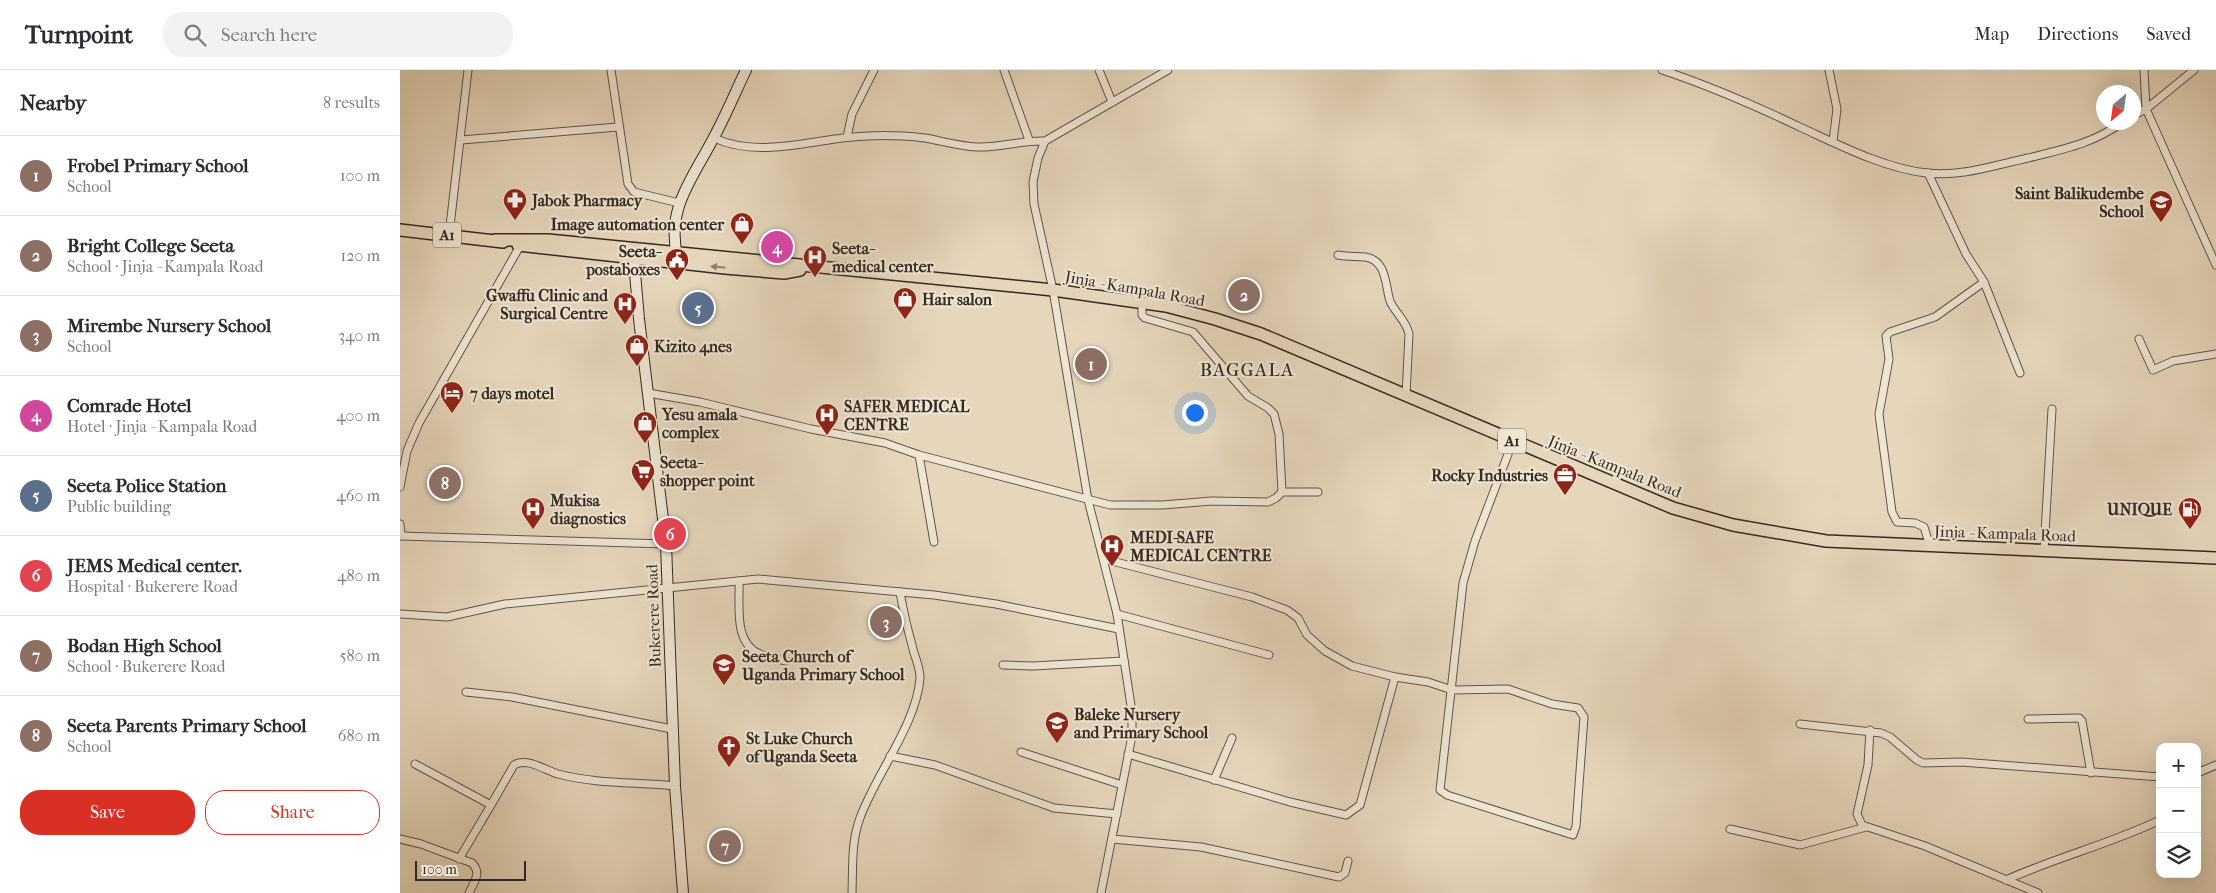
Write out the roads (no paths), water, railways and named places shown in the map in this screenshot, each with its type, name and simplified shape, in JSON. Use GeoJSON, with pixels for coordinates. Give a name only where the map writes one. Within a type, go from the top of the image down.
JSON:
{"type":"FeatureCollection","features":[{"type":"Feature","properties":{"kind":"highway","name":"Jinja - Kampala Road"},"geometry":{"type":"LineString","coordinates":[[400,230],[495,240],[532,239],[633,254]]}},
{"type":"Feature","properties":{"kind":"highway","name":"Jinja - Kampala Road"},"geometry":{"type":"LineString","coordinates":[[495,240],[520,246],[818,267],[1053,290],[1192,312],[1261,334],[1673,508],[1733,525],[1826,542],[2216,558]]}},
{"type":"Feature","properties":{"kind":"main road"},"geometry":{"type":"LineString","coordinates":[[678,258],[674,222],[679,203],[714,138],[746,70]]}},
{"type":"Feature","properties":{"kind":"main road","name":"Bukerere Road"},"geometry":{"type":"LineString","coordinates":[[633,254],[666,544],[672,729],[683,893]]}},
{"type":"Feature","properties":{"kind":"street"},"geometry":{"type":"LineString","coordinates":[[450,236],[468,70]]}},
{"type":"Feature","properties":{"kind":"street"},"geometry":{"type":"LineString","coordinates":[[611,70],[625,174],[630,189],[643,196],[679,203]]}},
{"type":"Feature","properties":{"kind":"street"},"geometry":{"type":"LineString","coordinates":[[847,137],[852,114],[874,70]]}},
{"type":"Feature","properties":{"kind":"street"},"geometry":{"type":"LineString","coordinates":[[1004,70],[1029,140]]}},
{"type":"Feature","properties":{"kind":"street"},"geometry":{"type":"LineString","coordinates":[[1099,70],[1112,102]]}},
{"type":"Feature","properties":{"kind":"street"},"geometry":{"type":"LineString","coordinates":[[714,138],[737,146],[757,147],[793,146],[847,137],[883,136],[924,138],[981,147],[1029,140],[1045,141],[1168,70]]}},
{"type":"Feature","properties":{"kind":"street"},"geometry":{"type":"LineString","coordinates":[[1662,70],[1710,86],[1833,142],[1891,164],[1928,173],[1969,171],[2075,147],[2094,141],[2111,130]]}},
{"type":"Feature","properties":{"kind":"street"},"geometry":{"type":"LineString","coordinates":[[1829,70],[1837,109],[1833,142]]}},
{"type":"Feature","properties":{"kind":"street"},"geometry":{"type":"LineString","coordinates":[[2144,70],[2146,109],[2216,265]]}},
{"type":"Feature","properties":{"kind":"street"},"geometry":{"type":"LineString","coordinates":[[2141,112],[2194,70]]}},
{"type":"Feature","properties":{"kind":"street"},"geometry":{"type":"LineString","coordinates":[[461,140],[618,126]]}},
{"type":"Feature","properties":{"kind":"street"},"geometry":{"type":"LineString","coordinates":[[1045,141],[1038,158],[1033,182],[1036,211],[1053,290],[1088,500],[1117,614],[1133,724],[1101,893]]}},
{"type":"Feature","properties":{"kind":"street"},"geometry":{"type":"LineString","coordinates":[[1928,173],[1966,254],[1984,282],[2020,373]]}},
{"type":"Feature","properties":{"kind":"street"},"geometry":{"type":"LineString","coordinates":[[400,487],[407,451],[419,423],[520,246]]}},
{"type":"Feature","properties":{"kind":"street"},"geometry":{"type":"LineString","coordinates":[[1338,255],[1374,260],[1379,264],[1384,273],[1390,301],[1407,326],[1409,334],[1406,396]]}},
{"type":"Feature","properties":{"kind":"street"},"geometry":{"type":"LineString","coordinates":[[1930,546],[1924,527],[1915,523],[1897,522],[1892,512],[1879,414],[1889,359],[1886,336],[1890,332],[1935,317],[1984,282]]}},
{"type":"Feature","properties":{"kind":"street"},"geometry":{"type":"LineString","coordinates":[[1142,304],[1142,315],[1148,320],[1193,332],[1248,396],[1268,408],[1274,414],[1279,434],[1282,492]]}},
{"type":"Feature","properties":{"kind":"street"},"geometry":{"type":"LineString","coordinates":[[2139,339],[2153,370],[2173,361],[2216,354]]}},
{"type":"Feature","properties":{"kind":"street"},"geometry":{"type":"LineString","coordinates":[[648,393],[700,402],[803,427],[885,443],[920,456],[1110,505],[1162,505],[1212,501],[1268,502],[1282,492],[1318,492]]}},
{"type":"Feature","properties":{"kind":"street"},"geometry":{"type":"LineString","coordinates":[[2044,551],[2052,409]]}},
{"type":"Feature","properties":{"kind":"street"},"geometry":{"type":"LineString","coordinates":[[1104,560],[1252,597],[1287,610],[1298,618],[1307,635],[1342,662],[1395,678],[1428,682],[1452,690],[1508,689],[1552,704],[1574,706],[1583,713],[1576,826],[1573,834],[1447,795],[1440,790],[1440,771],[1452,690],[1463,583],[1475,541],[1513,441]]}},
{"type":"Feature","properties":{"kind":"street"},"geometry":{"type":"LineString","coordinates":[[920,456],[934,542]]}},
{"type":"Feature","properties":{"kind":"street"},"geometry":{"type":"LineString","coordinates":[[400,524],[400,535],[666,544]]}},
{"type":"Feature","properties":{"kind":"street"},"geometry":{"type":"LineString","coordinates":[[400,614],[447,617],[504,604],[758,579],[900,592],[996,604],[1119,629]]}},
{"type":"Feature","properties":{"kind":"street"},"geometry":{"type":"LineString","coordinates":[[739,581],[741,632],[744,644],[760,655],[786,660]]}},
{"type":"Feature","properties":{"kind":"street"},"geometry":{"type":"LineString","coordinates":[[852,893],[854,839],[867,802],[907,720],[920,676],[900,592]]}},
{"type":"Feature","properties":{"kind":"street"},"geometry":{"type":"LineString","coordinates":[[1117,614],[1269,655]]}},
{"type":"Feature","properties":{"kind":"street"},"geometry":{"type":"LineString","coordinates":[[1003,665],[1033,666],[1124,661]]}},
{"type":"Feature","properties":{"kind":"street"},"geometry":{"type":"LineString","coordinates":[[1128,754],[1290,802],[1346,815],[1360,805],[1395,678]]}},
{"type":"Feature","properties":{"kind":"street"},"geometry":{"type":"LineString","coordinates":[[466,692],[520,698],[672,729]]}},
{"type":"Feature","properties":{"kind":"street"},"geometry":{"type":"LineString","coordinates":[[2028,719],[2079,718],[2082,721],[2091,773]]}},
{"type":"Feature","properties":{"kind":"street"},"geometry":{"type":"LineString","coordinates":[[1800,724],[1870,730],[1890,737],[1917,760],[1923,762],[1961,762],[2156,777]]}},
{"type":"Feature","properties":{"kind":"street"},"geometry":{"type":"LineString","coordinates":[[1870,730],[1868,765],[1857,814],[1859,822],[1866,827],[1924,846],[2038,893]]}},
{"type":"Feature","properties":{"kind":"street"},"geometry":{"type":"LineString","coordinates":[[1214,780],[1232,738]]}},
{"type":"Feature","properties":{"kind":"street"},"geometry":{"type":"LineString","coordinates":[[1021,752],[1122,785]]}},
{"type":"Feature","properties":{"kind":"street"},"geometry":{"type":"LineString","coordinates":[[890,756],[935,765],[1054,808],[1116,814]]}},
{"type":"Feature","properties":{"kind":"street"},"geometry":{"type":"LineString","coordinates":[[459,858],[514,765],[523,762],[559,774],[584,779],[675,786]]}},
{"type":"Feature","properties":{"kind":"street"},"geometry":{"type":"LineString","coordinates":[[415,764],[491,805]]}},
{"type":"Feature","properties":{"kind":"street"},"geometry":{"type":"LineString","coordinates":[[2201,771],[2216,765]]}},
{"type":"Feature","properties":{"kind":"street"},"geometry":{"type":"LineString","coordinates":[[2006,880],[2034,867],[2124,837],[2156,822]]}},
{"type":"Feature","properties":{"kind":"street"},"geometry":{"type":"LineString","coordinates":[[1730,829],[1800,844],[1866,827]]}},
{"type":"Feature","properties":{"kind":"street"},"geometry":{"type":"LineString","coordinates":[[400,839],[459,858],[477,868],[478,873],[470,893]]}},
{"type":"Feature","properties":{"kind":"street"},"geometry":{"type":"LineString","coordinates":[[1112,839],[1209,848],[1339,877],[1345,873],[1348,861]]}},
{"type":"Feature","properties":{"kind":"place","name":"Jabok Pharmacy"},"geometry":{"type":"Point","coordinates":[515,221]}},
{"type":"Feature","properties":{"kind":"place","name":"Saint Balikudembe School"},"geometry":{"type":"Point","coordinates":[2161,223]}},
{"type":"Feature","properties":{"kind":"place","name":"Image automation center"},"geometry":{"type":"Point","coordinates":[742,245]}},
{"type":"Feature","properties":{"kind":"place","name":"Comrade Hotel"},"geometry":{"type":"Point","coordinates":[777,247]}},
{"type":"Feature","properties":{"kind":"place","name":"Seeta- medical center"},"geometry":{"type":"Point","coordinates":[815,278]}},
{"type":"Feature","properties":{"kind":"place","name":"Seeta- postaboxes"},"geometry":{"type":"Point","coordinates":[677,281]}},
{"type":"Feature","properties":{"kind":"place","name":"Bright College Seeta"},"geometry":{"type":"Point","coordinates":[1244,295]}},
{"type":"Feature","properties":{"kind":"place","name":"Seeta Police Station"},"geometry":{"type":"Point","coordinates":[698,308]}},
{"type":"Feature","properties":{"kind":"place","name":"Hair salon"},"geometry":{"type":"Point","coordinates":[905,320]}},
{"type":"Feature","properties":{"kind":"place","name":"Gwaffu Clinic and Surgical Centre"},"geometry":{"type":"Point","coordinates":[625,325]}},
{"type":"Feature","properties":{"kind":"place","name":"Frobel Primary School"},"geometry":{"type":"Point","coordinates":[1091,364]}},
{"type":"Feature","properties":{"kind":"place","name":"Kizito 4nes"},"geometry":{"type":"Point","coordinates":[637,367]}},
{"type":"Feature","properties":{"kind":"place","name":"7 days motel"},"geometry":{"type":"Point","coordinates":[452,414]}},
{"type":"Feature","properties":{"kind":"place","name":"SAFER MEDICAL CENTRE"},"geometry":{"type":"Point","coordinates":[827,436]}},
{"type":"Feature","properties":{"kind":"place","name":"Yesu amala complex"},"geometry":{"type":"Point","coordinates":[645,444]}},
{"type":"Feature","properties":{"kind":"place","name":"Seeta Parents Primary School"},"geometry":{"type":"Point","coordinates":[445,483]}},
{"type":"Feature","properties":{"kind":"place","name":"Seeta- shopper point"},"geometry":{"type":"Point","coordinates":[643,492]}},
{"type":"Feature","properties":{"kind":"place","name":"Rocky Industries"},"geometry":{"type":"Point","coordinates":[1565,496]}},
{"type":"Feature","properties":{"kind":"place","name":"Mukisa diagnostics"},"geometry":{"type":"Point","coordinates":[533,530]}},
{"type":"Feature","properties":{"kind":"place","name":"UNIQUE"},"geometry":{"type":"Point","coordinates":[2190,530]}},
{"type":"Feature","properties":{"kind":"place","name":"JEMS Medical center."},"geometry":{"type":"Point","coordinates":[670,534]}},
{"type":"Feature","properties":{"kind":"place","name":"MEDI-SAFE MEDICAL CENTRE"},"geometry":{"type":"Point","coordinates":[1112,567]}},
{"type":"Feature","properties":{"kind":"place","name":"Mirembe Nursery School"},"geometry":{"type":"Point","coordinates":[886,622]}},
{"type":"Feature","properties":{"kind":"place","name":"Seeta Church of Uganda Primary School"},"geometry":{"type":"Point","coordinates":[724,686]}},
{"type":"Feature","properties":{"kind":"place","name":"Baleke Nursery and Primary School"},"geometry":{"type":"Point","coordinates":[1057,744]}},
{"type":"Feature","properties":{"kind":"place","name":"St Luke Church of Uganda Seeta"},"geometry":{"type":"Point","coordinates":[729,768]}},
{"type":"Feature","properties":{"kind":"place","name":"Bodan High School"},"geometry":{"type":"Point","coordinates":[725,846]}},
{"type":"Feature","properties":{"kind":"district","name":"BAGGALA"},"geometry":{"type":"Point","coordinates":[1247,369]}}]}
